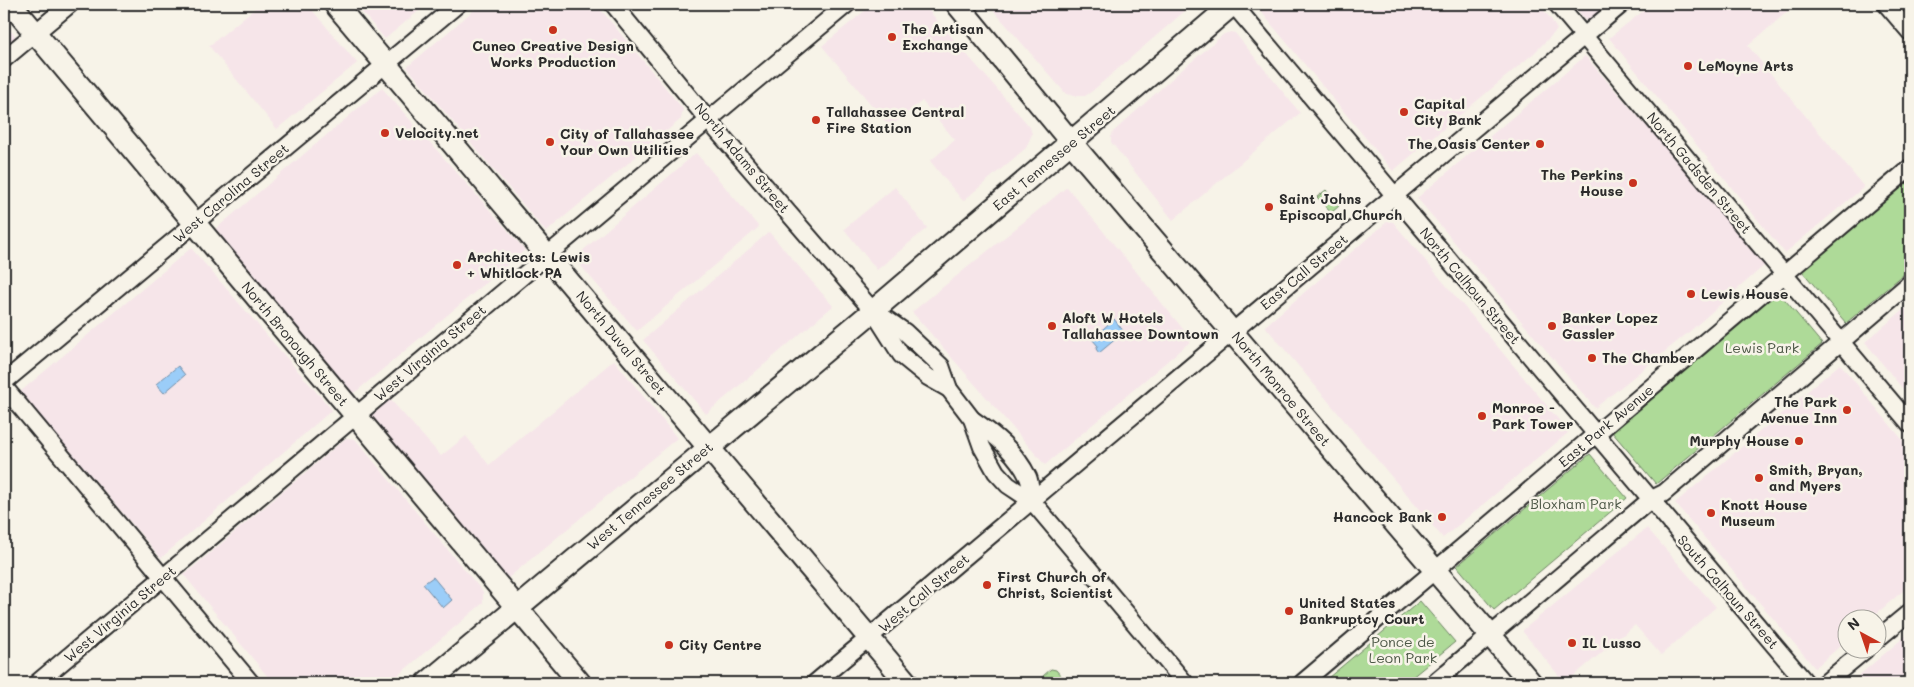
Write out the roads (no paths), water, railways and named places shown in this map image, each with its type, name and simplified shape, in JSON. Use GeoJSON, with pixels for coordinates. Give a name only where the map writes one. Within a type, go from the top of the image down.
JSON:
{"type":"FeatureCollection","features":[{"type":"Feature","properties":{"kind":"main road","name":"North Bronough Street"},"geometry":{"type":"LineString","coordinates":[[11,4],[580,683]]}},
{"type":"Feature","properties":{"kind":"main road","name":"North Duval Street"},"geometry":{"type":"LineString","coordinates":[[335,4],[907,683]]}},
{"type":"Feature","properties":{"kind":"main road","name":"North Monroe Street"},"geometry":{"type":"LineString","coordinates":[[957,4],[1072,143],[1531,683]]}},
{"type":"Feature","properties":{"kind":"main road","name":"East Tennessee Street"},"geometry":{"type":"LineString","coordinates":[[873,311],[1233,4]]}},
{"type":"Feature","properties":{"kind":"main road","name":"West Tennessee Street"},"geometry":{"type":"LineString","coordinates":[[427,683],[873,311]]}},
{"type":"Feature","properties":{"kind":"street"},"geometry":{"type":"LineString","coordinates":[[4,59],[70,4]]}},
{"type":"Feature","properties":{"kind":"street","name":"West Carolina Street"},"geometry":{"type":"LineString","coordinates":[[4,382],[458,4]]}},
{"type":"Feature","properties":{"kind":"street","name":"North Adams Street"},"geometry":{"type":"LineString","coordinates":[[612,4],[708,120],[873,311],[927,351],[941,366],[949,389],[972,418],[996,435],[1029,478],[1032,501]]}},
{"type":"Feature","properties":{"kind":"street","name":"West Virginia Street"},"geometry":{"type":"LineString","coordinates":[[37,683],[847,4]]}},
{"type":"Feature","properties":{"kind":"street","name":"North Calhoun Street"},"geometry":{"type":"LineString","coordinates":[[1233,4],[1650,500]]}},
{"type":"Feature","properties":{"kind":"street","name":"North Gadsden Street"},"geometry":{"type":"LineString","coordinates":[[1557,4],[1910,424]]}},
{"type":"Feature","properties":{"kind":"street","name":"East Call Street"},"geometry":{"type":"LineString","coordinates":[[1032,501],[1622,4]]}},
{"type":"Feature","properties":{"kind":"street"},"geometry":{"type":"LineString","coordinates":[[1886,4],[1910,32]]}},
{"type":"Feature","properties":{"kind":"street","name":"East Park Avenue"},"geometry":{"type":"LineString","coordinates":[[1302,683],[1910,168]]}},
{"type":"Feature","properties":{"kind":"street"},"geometry":{"type":"LineString","coordinates":[[1434,683],[1650,500],[1664,493],[1910,283]]}},
{"type":"Feature","properties":{"kind":"street"},"geometry":{"type":"LineString","coordinates":[[4,387],[251,683]]}},
{"type":"Feature","properties":{"kind":"street","name":"North Adams Street"},"geometry":{"type":"LineString","coordinates":[[972,418],[982,447],[996,472],[1008,485],[1032,501],[1185,683]]}},
{"type":"Feature","properties":{"kind":"street","name":"South Calhoun Street"},"geometry":{"type":"LineString","coordinates":[[1650,500],[1806,683]]}},
{"type":"Feature","properties":{"kind":"street","name":"West Call Street"},"geometry":{"type":"LineString","coordinates":[[815,683],[870,639],[1032,501]]}},
{"type":"Feature","properties":{"kind":"street"},"geometry":{"type":"LineString","coordinates":[[1886,632],[1910,612]]}},
{"type":"Feature","properties":{"kind":"street"},"geometry":{"type":"LineString","coordinates":[[1825,683],[1853,660]]}},
{"type":"Feature","properties":{"kind":"water"},"geometry":{"type":"Polygon","coordinates":[[[1114,319],[1124,332],[1099,353],[1096,349],[1098,346],[1092,339],[1114,319]]]}},
{"type":"Feature","properties":{"kind":"water"},"geometry":{"type":"Polygon","coordinates":[[[178,366],[185,375],[164,393],[156,384],[178,366]]]}},
{"type":"Feature","properties":{"kind":"water"},"geometry":{"type":"Polygon","coordinates":[[[433,577],[452,600],[443,608],[423,584],[433,577]]]}},
{"type":"Feature","properties":{"kind":"place","name":"Cuneo Creative Design Works Production"},"geometry":{"type":"Point","coordinates":[553,30]}},
{"type":"Feature","properties":{"kind":"place","name":"The Artisan Exchange"},"geometry":{"type":"Point","coordinates":[892,37]}},
{"type":"Feature","properties":{"kind":"place","name":"LeMoyne Arts"},"geometry":{"type":"Point","coordinates":[1688,66]}},
{"type":"Feature","properties":{"kind":"place","name":"Capital City Bank"},"geometry":{"type":"Point","coordinates":[1404,112]}},
{"type":"Feature","properties":{"kind":"place","name":"Tallahassee Central Fire Station"},"geometry":{"type":"Point","coordinates":[816,120]}},
{"type":"Feature","properties":{"kind":"place","name":"Velocity.net"},"geometry":{"type":"Point","coordinates":[385,133]}},
{"type":"Feature","properties":{"kind":"place","name":"City of Tallahassee Your Own Utilities"},"geometry":{"type":"Point","coordinates":[550,142]}},
{"type":"Feature","properties":{"kind":"place","name":"The Oasis Center"},"geometry":{"type":"Point","coordinates":[1540,144]}},
{"type":"Feature","properties":{"kind":"place","name":"The Perkins House"},"geometry":{"type":"Point","coordinates":[1633,183]}},
{"type":"Feature","properties":{"kind":"place","name":"Saint Johns Episcopal Church"},"geometry":{"type":"Point","coordinates":[1269,207]}},
{"type":"Feature","properties":{"kind":"place","name":"Architects: Lewis + Whitlock PA"},"geometry":{"type":"Point","coordinates":[457,265]}},
{"type":"Feature","properties":{"kind":"place","name":"Lewis House"},"geometry":{"type":"Point","coordinates":[1691,294]}},
{"type":"Feature","properties":{"kind":"place","name":"Aloft W Hotels Tallahassee Downtown"},"geometry":{"type":"Point","coordinates":[1052,326]}},
{"type":"Feature","properties":{"kind":"place","name":"Banker Lopez Gassler"},"geometry":{"type":"Point","coordinates":[1552,326]}},
{"type":"Feature","properties":{"kind":"place","name":"The Chamber"},"geometry":{"type":"Point","coordinates":[1592,358]}},
{"type":"Feature","properties":{"kind":"place","name":"The Park Avenue Inn"},"geometry":{"type":"Point","coordinates":[1847,410]}},
{"type":"Feature","properties":{"kind":"place","name":"Monroe - Park Tower"},"geometry":{"type":"Point","coordinates":[1482,416]}},
{"type":"Feature","properties":{"kind":"place","name":"Murphy House"},"geometry":{"type":"Point","coordinates":[1799,441]}},
{"type":"Feature","properties":{"kind":"place","name":"Smith, Bryan, and Myers"},"geometry":{"type":"Point","coordinates":[1759,478]}},
{"type":"Feature","properties":{"kind":"place","name":"Knott House Museum"},"geometry":{"type":"Point","coordinates":[1711,513]}},
{"type":"Feature","properties":{"kind":"place","name":"Hancock Bank"},"geometry":{"type":"Point","coordinates":[1442,517]}},
{"type":"Feature","properties":{"kind":"place","name":"First Church of Christ, Scientist"},"geometry":{"type":"Point","coordinates":[987,585]}},
{"type":"Feature","properties":{"kind":"place","name":"United States Bankruptcy Court"},"geometry":{"type":"Point","coordinates":[1289,611]}},
{"type":"Feature","properties":{"kind":"place","name":"IL Lusso"},"geometry":{"type":"Point","coordinates":[1572,643]}},
{"type":"Feature","properties":{"kind":"place","name":"City Centre"},"geometry":{"type":"Point","coordinates":[669,645]}},
{"type":"Feature","properties":{"kind":"park label","name":"Lewis Park"},"geometry":{"type":"Point","coordinates":[1762,348]}},
{"type":"Feature","properties":{"kind":"park label","name":"Bloxham Park"},"geometry":{"type":"Point","coordinates":[1576,504]}},
{"type":"Feature","properties":{"kind":"park label","name":"Ponce de Leon Park"},"geometry":{"type":"Point","coordinates":[1403,650]}}]}
